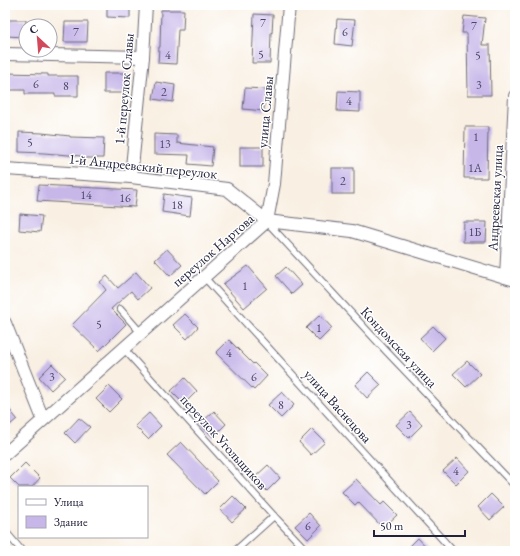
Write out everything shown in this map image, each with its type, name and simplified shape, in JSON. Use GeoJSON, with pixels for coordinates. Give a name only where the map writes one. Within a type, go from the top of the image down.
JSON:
{"type":"FeatureCollection","features":[{"type":"Feature","properties":{"kind":"street","name":"1-й переулок Славы"},"geometry":{"type":"LineString","coordinates":[[131,176],[143,57],[146,5]]}},
{"type":"Feature","properties":{"kind":"street","name":"улица Славы"},"geometry":{"type":"LineString","coordinates":[[267,222],[274,184],[289,5]]}},
{"type":"Feature","properties":{"kind":"street"},"geometry":{"type":"LineString","coordinates":[[5,54],[143,57]]}},
{"type":"Feature","properties":{"kind":"street","name":"Андреевская улица"},"geometry":{"type":"LineString","coordinates":[[510,278],[515,96]]}},
{"type":"Feature","properties":{"kind":"street","name":"1-й Андреевский переулок"},"geometry":{"type":"LineString","coordinates":[[5,169],[131,176],[226,189],[267,222]]}},
{"type":"Feature","properties":{"kind":"street","name":"переулок Нартова"},"geometry":{"type":"LineString","coordinates":[[5,454],[267,222],[352,230],[510,278]]}},
{"type":"Feature","properties":{"kind":"street"},"geometry":{"type":"LineString","coordinates":[[5,323],[43,419]]}},
{"type":"Feature","properties":{"kind":"lane","name":"Кондомская улица"},"geometry":{"type":"LineString","coordinates":[[267,222],[387,352],[515,486]]}},
{"type":"Feature","properties":{"kind":"lane","name":"улица Васнецова"},"geometry":{"type":"LineString","coordinates":[[204,277],[453,551]]}},
{"type":"Feature","properties":{"kind":"lane"},"geometry":{"type":"LineString","coordinates":[[120,309],[141,333]]}},
{"type":"Feature","properties":{"kind":"lane","name":"переулок Угольщиков"},"geometry":{"type":"LineString","coordinates":[[124,349],[307,551]]}},
{"type":"Feature","properties":{"kind":"lane"},"geometry":{"type":"LineString","coordinates":[[235,551],[274,516]]}},
{"type":"Feature","properties":{"kind":"lane"},"geometry":{"type":"LineString","coordinates":[[5,531],[22,551]]}},
{"type":"Feature","properties":{"kind":"building"},"geometry":{"type":"Polygon","coordinates":[[[107,5],[130,5],[130,18],[107,17],[107,5]]]}},
{"type":"Feature","properties":{"kind":"building"},"geometry":{"type":"Polygon","coordinates":[[[161,10],[184,10],[183,30],[178,30],[176,64],[158,63],[161,10]]]}},
{"type":"Feature","properties":{"kind":"building"},"geometry":{"type":"Polygon","coordinates":[[[254,14],[273,15],[270,63],[252,63],[254,14]]]}},
{"type":"Feature","properties":{"kind":"building"},"geometry":{"type":"Polygon","coordinates":[[[464,16],[485,18],[482,45],[490,45],[491,95],[468,95],[467,33],[462,33],[464,16]]]}},
{"type":"Feature","properties":{"kind":"building"},"geometry":{"type":"Polygon","coordinates":[[[337,19],[355,20],[352,46],[335,44],[337,19]]]}},
{"type":"Feature","properties":{"kind":"building"},"geometry":{"type":"Polygon","coordinates":[[[5,20],[18,20],[18,37],[5,36],[5,20]]]}},
{"type":"Feature","properties":{"kind":"building"},"geometry":{"type":"Polygon","coordinates":[[[65,22],[88,22],[87,42],[64,42],[65,22]]]}},
{"type":"Feature","properties":{"kind":"building"},"geometry":{"type":"Polygon","coordinates":[[[5,73],[48,74],[48,76],[78,76],[78,96],[25,94],[25,90],[5,90],[5,73]]]}},
{"type":"Feature","properties":{"kind":"building"},"geometry":{"type":"Polygon","coordinates":[[[104,73],[127,73],[126,93],[104,93],[104,73]]]}},
{"type":"Feature","properties":{"kind":"building"},"geometry":{"type":"Polygon","coordinates":[[[156,82],[175,85],[173,102],[153,99],[156,82]]]}},
{"type":"Feature","properties":{"kind":"building"},"geometry":{"type":"Polygon","coordinates":[[[245,88],[265,89],[264,111],[243,109],[245,88]]]}},
{"type":"Feature","properties":{"kind":"building"},"geometry":{"type":"Polygon","coordinates":[[[338,91],[360,92],[360,112],[337,111],[338,91]]]}},
{"type":"Feature","properties":{"kind":"building"},"geometry":{"type":"Polygon","coordinates":[[[465,127],[488,127],[487,178],[464,178],[465,127]]]}},
{"type":"Feature","properties":{"kind":"building"},"geometry":{"type":"Polygon","coordinates":[[[19,132],[42,133],[70,137],[104,138],[103,158],[81,158],[81,156],[19,152],[19,132]]]}},
{"type":"Feature","properties":{"kind":"building"},"geometry":{"type":"Polygon","coordinates":[[[154,134],[177,135],[177,143],[213,147],[211,166],[188,164],[189,155],[154,154],[154,134]]]}},
{"type":"Feature","properties":{"kind":"building"},"geometry":{"type":"Polygon","coordinates":[[[240,147],[263,147],[263,167],[240,167],[240,147]]]}},
{"type":"Feature","properties":{"kind":"building"},"geometry":{"type":"Polygon","coordinates":[[[332,168],[354,168],[354,194],[332,194],[332,168]]]}},
{"type":"Feature","properties":{"kind":"building"},"geometry":{"type":"Polygon","coordinates":[[[39,185],[137,190],[135,207],[37,201],[39,185]]]}},
{"type":"Feature","properties":{"kind":"building"},"geometry":{"type":"Polygon","coordinates":[[[164,194],[192,198],[190,216],[162,212],[164,194]]]}},
{"type":"Feature","properties":{"kind":"building"},"geometry":{"type":"Polygon","coordinates":[[[20,214],[42,216],[40,232],[19,230],[20,214]]]}},
{"type":"Feature","properties":{"kind":"building"},"geometry":{"type":"Polygon","coordinates":[[[464,222],[487,222],[486,242],[463,242],[464,222]]]}},
{"type":"Feature","properties":{"kind":"building"},"geometry":{"type":"Polygon","coordinates":[[[167,249],[182,265],[170,276],[155,260],[167,249]]]}},
{"type":"Feature","properties":{"kind":"building"},"geometry":{"type":"Polygon","coordinates":[[[248,266],[267,288],[244,308],[223,284],[248,266]]]}},
{"type":"Feature","properties":{"kind":"building"},"geometry":{"type":"Polygon","coordinates":[[[286,267],[302,285],[292,294],[276,276],[286,267]]]}},
{"type":"Feature","properties":{"kind":"building"},"geometry":{"type":"Polygon","coordinates":[[[136,272],[150,288],[138,299],[131,291],[111,309],[126,324],[99,351],[72,325],[106,290],[100,282],[107,276],[118,288],[136,272]]]}},
{"type":"Feature","properties":{"kind":"building"},"geometry":{"type":"Polygon","coordinates":[[[185,314],[198,327],[187,339],[173,325],[185,314]]]}},
{"type":"Feature","properties":{"kind":"building"},"geometry":{"type":"Polygon","coordinates":[[[320,315],[332,328],[319,341],[306,328],[320,315]]]}},
{"type":"Feature","properties":{"kind":"building"},"geometry":{"type":"Polygon","coordinates":[[[433,326],[445,338],[432,351],[420,338],[433,326]]]}},
{"type":"Feature","properties":{"kind":"building"},"geometry":{"type":"Polygon","coordinates":[[[229,340],[267,376],[254,390],[216,353],[229,340]]]}},
{"type":"Feature","properties":{"kind":"building"},"geometry":{"type":"Polygon","coordinates":[[[467,361],[480,374],[466,387],[453,374],[467,361]]]}},
{"type":"Feature","properties":{"kind":"building"},"geometry":{"type":"Polygon","coordinates":[[[52,364],[65,377],[51,390],[39,377],[52,364]]]}},
{"type":"Feature","properties":{"kind":"building"},"geometry":{"type":"Polygon","coordinates":[[[368,372],[381,385],[367,398],[355,385],[368,372]]]}},
{"type":"Feature","properties":{"kind":"building"},"geometry":{"type":"Polygon","coordinates":[[[185,378],[197,391],[184,404],[171,391],[185,378]]]}},
{"type":"Feature","properties":{"kind":"building"},"geometry":{"type":"Polygon","coordinates":[[[109,386],[122,399],[109,412],[96,399],[109,386]]]}},
{"type":"Feature","properties":{"kind":"building"},"geometry":{"type":"Polygon","coordinates":[[[282,392],[294,405],[281,418],[268,405],[282,392]]]}},
{"type":"Feature","properties":{"kind":"building"},"geometry":{"type":"Polygon","coordinates":[[[5,404],[17,419],[5,429],[5,404]]]}},
{"type":"Feature","properties":{"kind":"building"},"geometry":{"type":"Polygon","coordinates":[[[214,411],[226,424],[213,437],[200,424],[214,411]]]}},
{"type":"Feature","properties":{"kind":"building"},"geometry":{"type":"Polygon","coordinates":[[[410,412],[422,425],[409,438],[396,425],[410,412]]]}},
{"type":"Feature","properties":{"kind":"building"},"geometry":{"type":"Polygon","coordinates":[[[149,413],[161,426],[148,439],[135,426],[149,413]]]}},
{"type":"Feature","properties":{"kind":"building"},"geometry":{"type":"Polygon","coordinates":[[[79,418],[90,427],[75,443],[65,433],[79,418]]]}},
{"type":"Feature","properties":{"kind":"building"},"geometry":{"type":"Polygon","coordinates":[[[312,429],[325,442],[311,455],[299,442],[312,429]]]}},
{"type":"Feature","properties":{"kind":"building"},"geometry":{"type":"Polygon","coordinates":[[[181,442],[218,481],[205,494],[167,455],[181,442]]]}},
{"type":"Feature","properties":{"kind":"building"},"geometry":{"type":"Polygon","coordinates":[[[457,458],[469,471],[456,484],[443,471],[457,458]]]}},
{"type":"Feature","properties":{"kind":"building"},"geometry":{"type":"Polygon","coordinates":[[[25,463],[40,478],[33,486],[18,486],[10,478],[25,463]]]}},
{"type":"Feature","properties":{"kind":"building"},"geometry":{"type":"Polygon","coordinates":[[[268,465],[280,478],[267,491],[254,478],[268,465]]]}},
{"type":"Feature","properties":{"kind":"building"},"geometry":{"type":"Polygon","coordinates":[[[356,479],[381,505],[384,502],[397,515],[383,528],[358,502],[355,505],[342,492],[356,479]]]}},
{"type":"Feature","properties":{"kind":"building"},"geometry":{"type":"Polygon","coordinates":[[[491,494],[504,507],[490,520],[478,507],[491,494]]]}},
{"type":"Feature","properties":{"kind":"building"},"geometry":{"type":"Polygon","coordinates":[[[233,496],[246,509],[232,522],[220,509],[233,496]]]}},
{"type":"Feature","properties":{"kind":"building"},"geometry":{"type":"Polygon","coordinates":[[[309,513],[321,526],[308,539],[295,526],[309,513]]]}},
{"type":"Feature","properties":{"kind":"building"},"geometry":{"type":"Polygon","coordinates":[[[418,538],[430,551],[405,551],[418,538]]]}}]}
